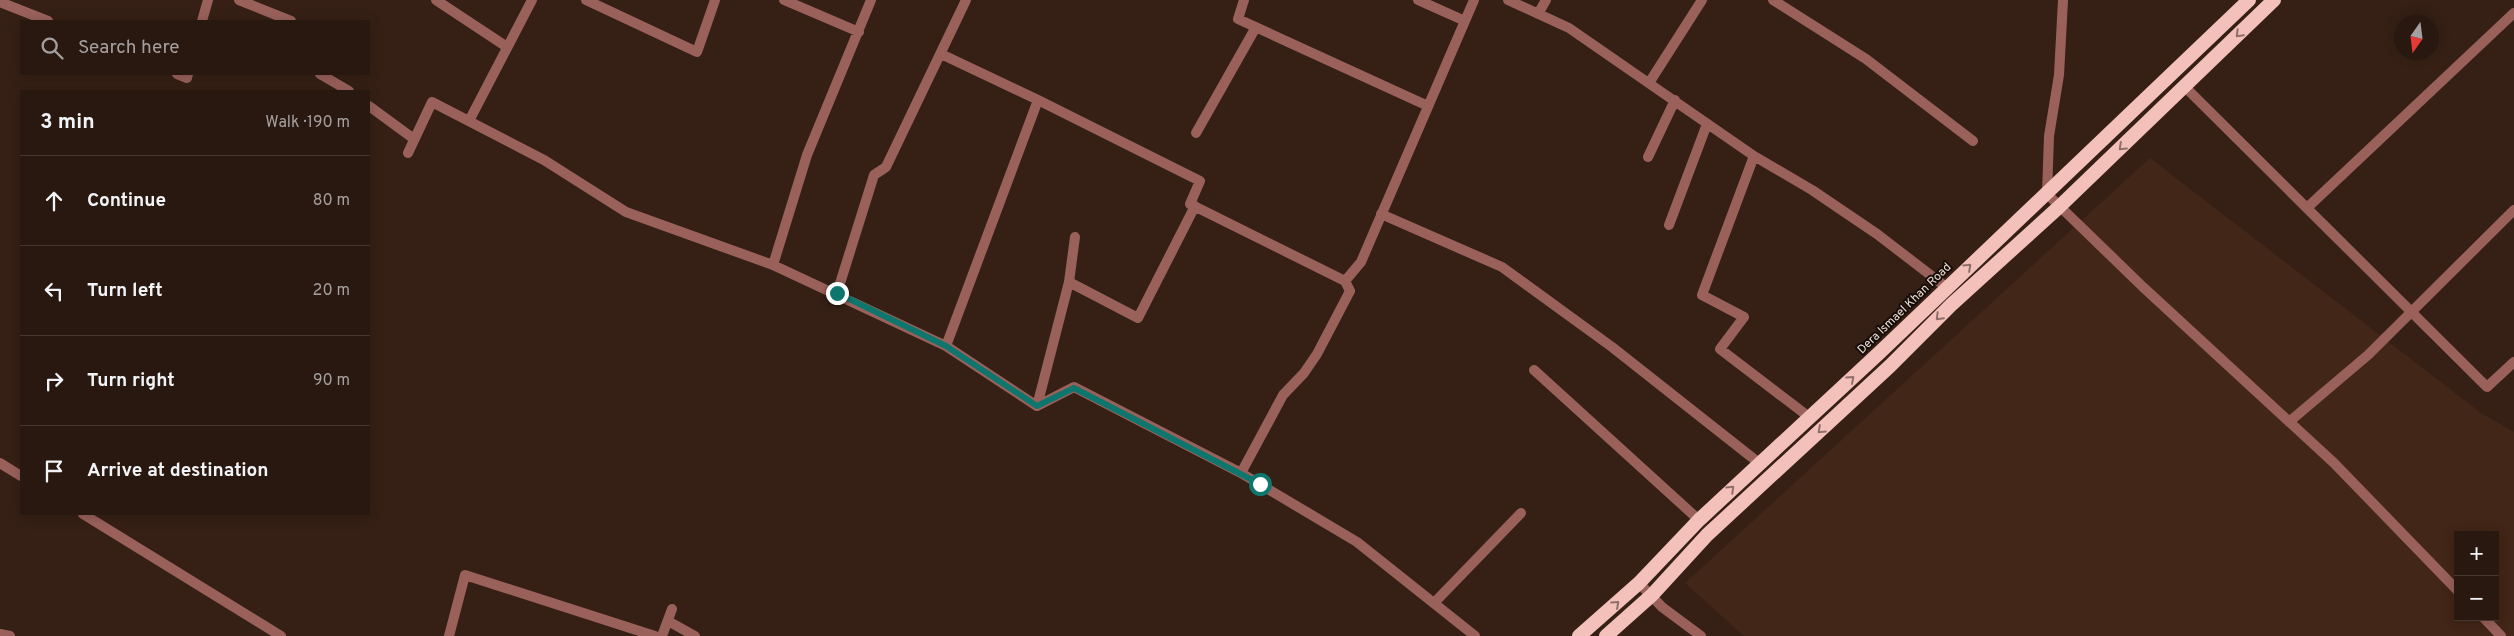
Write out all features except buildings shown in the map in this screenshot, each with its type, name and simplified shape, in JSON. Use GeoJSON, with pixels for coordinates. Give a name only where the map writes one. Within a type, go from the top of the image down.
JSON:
{"type":"FeatureCollection","features":[{"type":"Feature","properties":{"kind":"highway","name":"Dera Ismael Khan Road"},"geometry":{"type":"LineString","coordinates":[[1580,636],[1639,583],[1699,520],[2047,194],[2249,0]]}},
{"type":"Feature","properties":{"kind":"highway"},"geometry":{"type":"LineString","coordinates":[[1606,636],[1652,595],[1707,535],[2059,207],[2185,88],[2274,0]]}},
{"type":"Feature","properties":{"kind":"street"},"geometry":{"type":"LineString","coordinates":[[202,20],[208,0]]}},
{"type":"Feature","properties":{"kind":"street"},"geometry":{"type":"LineString","coordinates":[[239,0],[289,20]]}},
{"type":"Feature","properties":{"kind":"street"},"geometry":{"type":"LineString","coordinates":[[469,121],[532,0]]}},
{"type":"Feature","properties":{"kind":"street"},"geometry":{"type":"LineString","coordinates":[[586,0],[697,52],[715,0]]}},
{"type":"Feature","properties":{"kind":"street"},"geometry":{"type":"LineString","coordinates":[[784,0],[859,32]]}},
{"type":"Feature","properties":{"kind":"street"},"geometry":{"type":"LineString","coordinates":[[773,265],[807,155],[871,0]]}},
{"type":"Feature","properties":{"kind":"street"},"geometry":{"type":"LineString","coordinates":[[837,293],[874,174],[886,167],[966,0]]}},
{"type":"Feature","properties":{"kind":"street"},"geometry":{"type":"LineString","coordinates":[[1244,0],[1238,19],[1428,106]]}},
{"type":"Feature","properties":{"kind":"street"},"geometry":{"type":"LineString","coordinates":[[1418,0],[1465,21]]}},
{"type":"Feature","properties":{"kind":"street"},"geometry":{"type":"LineString","coordinates":[[1345,281],[1361,262],[1474,0]]}},
{"type":"Feature","properties":{"kind":"street"},"geometry":{"type":"LineString","coordinates":[[1508,0],[1569,28],[1754,156],[1812,190],[1877,234],[1946,288]]}},
{"type":"Feature","properties":{"kind":"street"},"geometry":{"type":"LineString","coordinates":[[1538,14],[1546,0]]}},
{"type":"Feature","properties":{"kind":"street"},"geometry":{"type":"LineString","coordinates":[[1649,83],[1702,0]]}},
{"type":"Feature","properties":{"kind":"street"},"geometry":{"type":"LineString","coordinates":[[1773,0],[1866,59],[1973,141]]}},
{"type":"Feature","properties":{"kind":"street"},"geometry":{"type":"LineString","coordinates":[[2063,0],[2059,75],[2049,136],[2047,194],[2334,463],[2454,587]]}},
{"type":"Feature","properties":{"kind":"street"},"geometry":{"type":"LineString","coordinates":[[439,1],[507,47]]}},
{"type":"Feature","properties":{"kind":"street"},"geometry":{"type":"LineString","coordinates":[[0,2],[45,20]]}},
{"type":"Feature","properties":{"kind":"street"},"geometry":{"type":"LineString","coordinates":[[2308,207],[2514,13]]}},
{"type":"Feature","properties":{"kind":"street"},"geometry":{"type":"LineString","coordinates":[[1196,132],[1256,27]]}},
{"type":"Feature","properties":{"kind":"street"},"geometry":{"type":"LineString","coordinates":[[941,54],[1200,181],[1190,204],[1345,281],[1350,291],[1317,354],[1304,373],[1283,395],[1240,473]]}},
{"type":"Feature","properties":{"kind":"street"},"geometry":{"type":"LineString","coordinates":[[322,75],[347,90]]}},
{"type":"Feature","properties":{"kind":"street"},"geometry":{"type":"LineString","coordinates":[[2185,88],[2308,207],[2487,387],[2514,362]]}},
{"type":"Feature","properties":{"kind":"street"},"geometry":{"type":"LineString","coordinates":[[946,346],[1038,100]]}},
{"type":"Feature","properties":{"kind":"street"},"geometry":{"type":"LineString","coordinates":[[1648,157],[1674,100]]}},
{"type":"Feature","properties":{"kind":"street"},"geometry":{"type":"LineString","coordinates":[[408,153],[432,102],[544,160],[626,212],[773,265],[837,293],[946,346],[1037,406]]}},
{"type":"Feature","properties":{"kind":"street"},"geometry":{"type":"LineString","coordinates":[[370,107],[414,139]]}},
{"type":"Feature","properties":{"kind":"street"},"geometry":{"type":"LineString","coordinates":[[1669,225],[1707,124]]}},
{"type":"Feature","properties":{"kind":"street"},"geometry":{"type":"LineString","coordinates":[[1754,156],[1702,295],[1744,318],[1720,349],[1809,417]]}},
{"type":"Feature","properties":{"kind":"street"},"geometry":{"type":"LineString","coordinates":[[1069,282],[1138,318],[1195,206]]}},
{"type":"Feature","properties":{"kind":"street"},"geometry":{"type":"LineString","coordinates":[[2289,422],[2368,355],[2514,210]]}},
{"type":"Feature","properties":{"kind":"street"},"geometry":{"type":"LineString","coordinates":[[1381,214],[1502,267],[1612,347],[1759,463]]}},
{"type":"Feature","properties":{"kind":"street"},"geometry":{"type":"LineString","coordinates":[[1037,406],[1069,282],[1075,237]]}},
{"type":"Feature","properties":{"kind":"street"},"geometry":{"type":"LineString","coordinates":[[1534,370],[1699,520]]}},
{"type":"Feature","properties":{"kind":"street"},"geometry":{"type":"LineString","coordinates":[[1037,406],[1074,388],[1240,473],[1357,542],[1475,636]]}},
{"type":"Feature","properties":{"kind":"street"},"geometry":{"type":"LineString","coordinates":[[0,463],[20,475]]}},
{"type":"Feature","properties":{"kind":"street"},"geometry":{"type":"LineString","coordinates":[[1434,603],[1521,512]]}},
{"type":"Feature","properties":{"kind":"street"},"geometry":{"type":"LineString","coordinates":[[85,515],[281,636]]}},
{"type":"Feature","properties":{"kind":"street"},"geometry":{"type":"LineString","coordinates":[[449,636],[465,575],[655,636]]}},
{"type":"Feature","properties":{"kind":"street"},"geometry":{"type":"LineString","coordinates":[[1639,583],[1662,607],[1701,636]]}},
{"type":"Feature","properties":{"kind":"street"},"geometry":{"type":"LineString","coordinates":[[662,636],[672,609]]}},
{"type":"Feature","properties":{"kind":"street"},"geometry":{"type":"LineString","coordinates":[[668,621],[695,636]]}},
{"type":"Feature","properties":{"kind":"street"},"geometry":{"type":"LineString","coordinates":[[2487,621],[2500,636]]}},
{"type":"Feature","properties":{"kind":"street"},"geometry":{"type":"LineString","coordinates":[[0,634],[10,636]]}},
{"type":"Feature","properties":{"kind":"shaded area"},"geometry":{"type":"Polygon","coordinates":[[[2150,158],[2481,413],[2514,432],[2514,636],[1744,636],[1685,583],[2150,158]]]}},
{"type":"Feature","properties":{"kind":"route"},"geometry":{"type":"LineString","coordinates":[[837,293],[946,346],[1037,406],[1074,388],[1260,484]]}}]}
